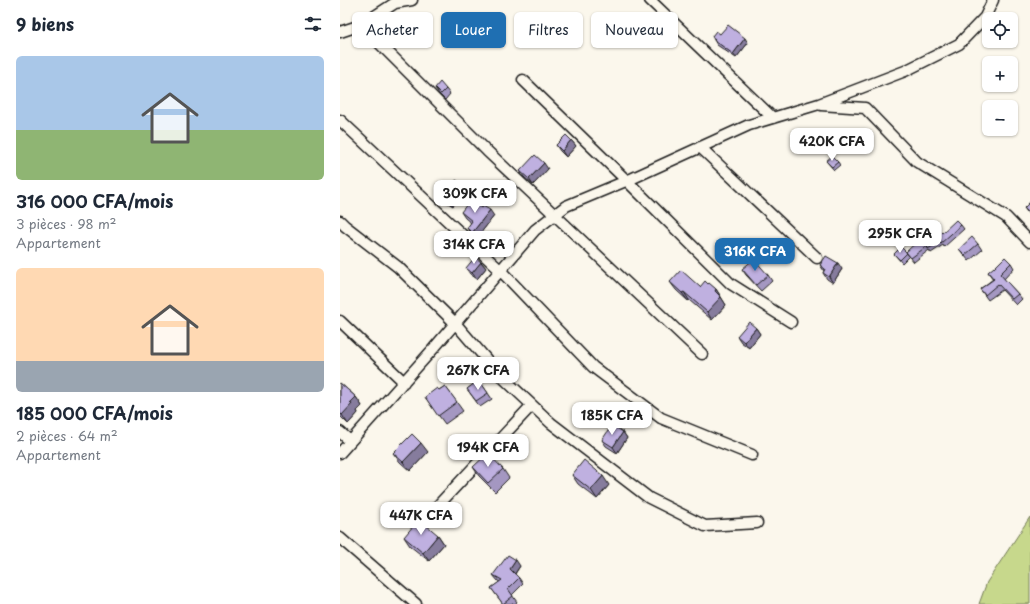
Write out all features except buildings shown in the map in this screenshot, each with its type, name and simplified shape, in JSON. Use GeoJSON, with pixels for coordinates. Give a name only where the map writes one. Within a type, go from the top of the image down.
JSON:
{"type":"FeatureCollection","features":[{"type":"Feature","properties":{"kind":"street"},"geometry":{"type":"LineString","coordinates":[[381,12],[395,3],[412,0]]}},
{"type":"Feature","properties":{"kind":"street"},"geometry":{"type":"LineString","coordinates":[[650,0],[773,118]]}},
{"type":"Feature","properties":{"kind":"street"},"geometry":{"type":"LineString","coordinates":[[340,453],[404,382],[535,230],[566,206],[626,181],[748,125],[819,104],[905,71],[960,44],[985,17],[993,0]]}},
{"type":"Feature","properties":{"kind":"street"},"geometry":{"type":"LineString","coordinates":[[340,32],[352,28]]}},
{"type":"Feature","properties":{"kind":"street"},"geometry":{"type":"LineString","coordinates":[[384,48],[487,152],[702,354]]}},
{"type":"Feature","properties":{"kind":"street"},"geometry":{"type":"LineString","coordinates":[[523,80],[731,284],[791,322]]}},
{"type":"Feature","properties":{"kind":"street"},"geometry":{"type":"LineString","coordinates":[[819,104],[865,108],[917,162],[1006,217],[1030,242]]}},
{"type":"Feature","properties":{"kind":"street"},"geometry":{"type":"LineString","coordinates":[[340,120],[501,270],[593,367],[661,418],[752,455]]}},
{"type":"Feature","properties":{"kind":"street"},"geometry":{"type":"LineString","coordinates":[[700,147],[817,258]]}},
{"type":"Feature","properties":{"kind":"street"},"geometry":{"type":"LineString","coordinates":[[340,221],[398,267],[455,323],[499,374],[551,423],[649,498],[705,526],[757,523]]}},
{"type":"Feature","properties":{"kind":"street"},"geometry":{"type":"LineString","coordinates":[[340,321],[404,382]]}},
{"type":"Feature","properties":{"kind":"street"},"geometry":{"type":"LineString","coordinates":[[430,514],[532,405]]}},
{"type":"Feature","properties":{"kind":"street"},"geometry":{"type":"LineString","coordinates":[[340,432],[350,441]]}},
{"type":"Feature","properties":{"kind":"street"},"geometry":{"type":"LineString","coordinates":[[340,538],[416,604]]}},
{"type":"Feature","properties":{"kind":"green space"},"geometry":{"type":"Polygon","coordinates":[[[1030,517],[1030,604],[979,604],[987,582],[1030,517]]]}}]}
